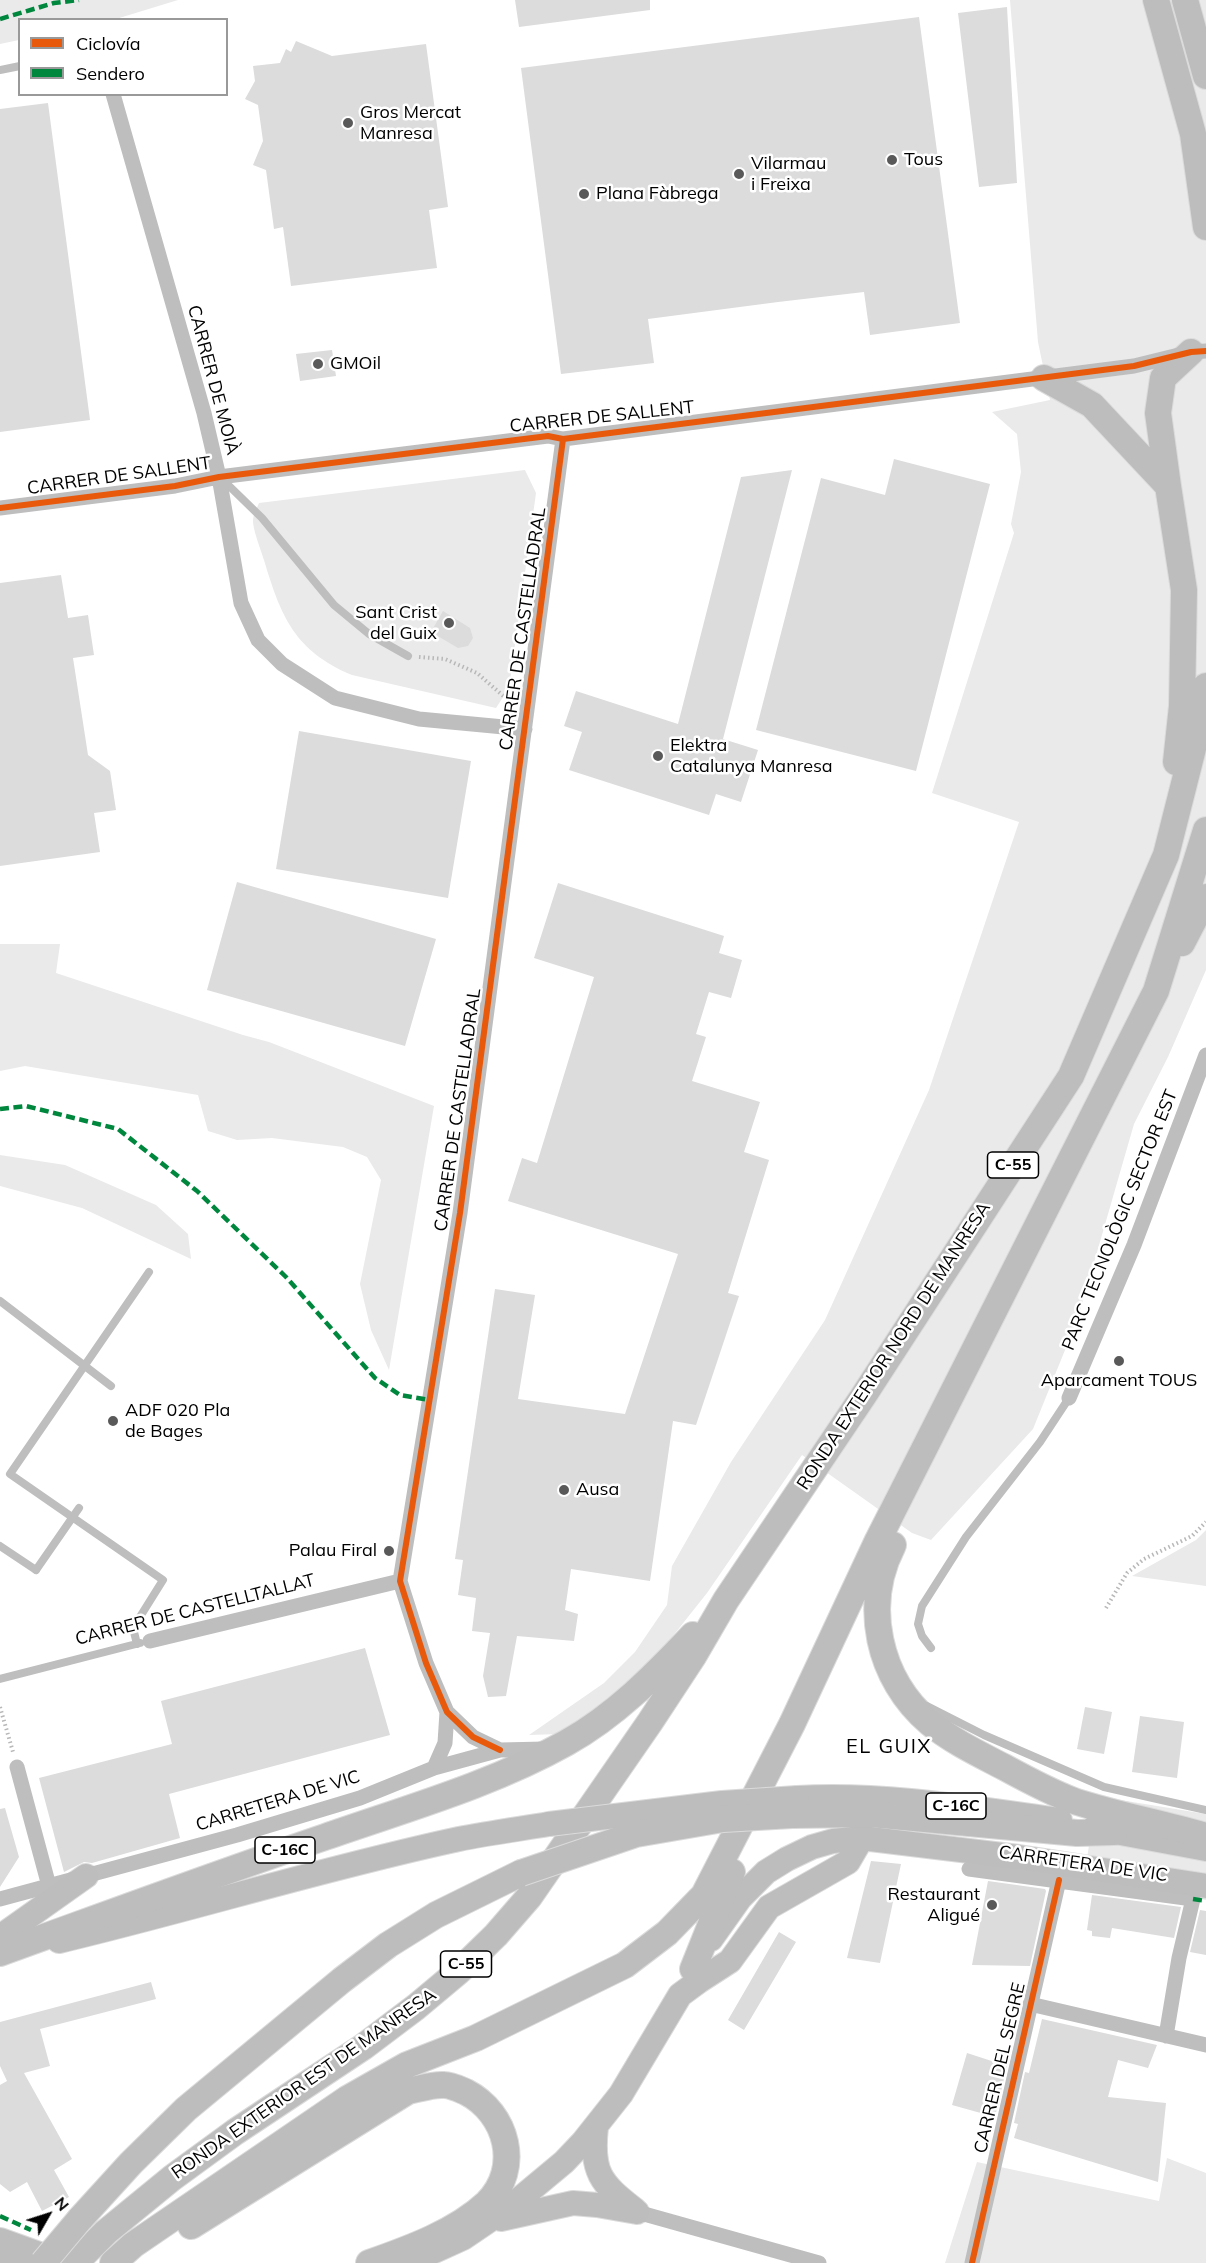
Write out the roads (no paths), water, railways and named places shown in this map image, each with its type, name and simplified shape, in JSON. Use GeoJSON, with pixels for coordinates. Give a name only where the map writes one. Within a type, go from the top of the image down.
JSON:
{"type":"FeatureCollection","features":[{"type":"Feature","properties":{"kind":"highway"},"geometry":{"type":"LineString","coordinates":[[1156,0],[1193,134],[1206,227]]}},
{"type":"Feature","properties":{"kind":"highway"},"geometry":{"type":"LineString","coordinates":[[1185,0],[1206,76]]}},
{"type":"Feature","properties":{"kind":"highway"},"geometry":{"type":"LineString","coordinates":[[1166,855],[1182,706],[1184,590],[1158,412],[1163,378],[1198,351]]}},
{"type":"Feature","properties":{"kind":"highway"},"geometry":{"type":"LineString","coordinates":[[1044,378],[1092,405],[1168,486]]}},
{"type":"Feature","properties":{"kind":"highway","name":"RONDA EXTERIOR NORD DE MANRESA"},"geometry":{"type":"LineString","coordinates":[[726,1600],[864,1395],[1071,1076],[1166,855],[1204,705],[1206,686]]}},
{"type":"Feature","properties":{"kind":"highway","name":"C-55"},"geometry":{"type":"LineString","coordinates":[[792,1724],[878,1540],[1156,991],[1206,830]]}},
{"type":"Feature","properties":{"kind":"highway"},"geometry":{"type":"LineString","coordinates":[[1156,991],[1206,897]]}},
{"type":"Feature","properties":{"kind":"highway"},"geometry":{"type":"LineString","coordinates":[[955,1387],[938,1454],[888,1555],[880,1578],[876,1601],[878,1625],[883,1651],[892,1676],[908,1701],[930,1723],[967,1748],[1073,1800],[1206,1836]]}},
{"type":"Feature","properties":{"kind":"highway","name":"C-16C"},"geometry":{"type":"LineString","coordinates":[[0,1954],[473,1785],[536,1759],[567,1742],[623,1703],[651,1679],[726,1600]]}},
{"type":"Feature","properties":{"kind":"highway","name":"RONDA EXTERIOR EST DE MANRESA"},"geometry":{"type":"LineString","coordinates":[[75,2263],[106,2232],[172,2178],[235,2132],[363,2047],[416,2007],[459,1971],[496,1935],[529,1897],[650,1722],[694,1655],[726,1600]]}},
{"type":"Feature","properties":{"kind":"highway"},"geometry":{"type":"LineString","coordinates":[[693,1969],[792,1724]]}},
{"type":"Feature","properties":{"kind":"highway","name":"RONDA EXTERIOR EST DE MANRESA"},"geometry":{"type":"LineString","coordinates":[[113,2263],[140,2253],[347,2099],[407,2065],[476,2038],[625,1965],[667,1932],[704,1895],[792,1724]]}},
{"type":"Feature","properties":{"kind":"highway"},"geometry":{"type":"LineString","coordinates":[[43,2263],[131,2163],[186,2109],[342,1980],[388,1945],[436,1916],[521,1873],[636,1834],[794,1806],[1077,1833],[1114,1832]]}},
{"type":"Feature","properties":{"kind":"highway"},"geometry":{"type":"LineString","coordinates":[[140,2253],[408,2091],[444,2085],[476,2097],[497,2119],[502,2131],[507,2160],[505,2176],[500,2185],[487,2202],[451,2227],[418,2244],[369,2263]]}},
{"type":"Feature","properties":{"kind":"highway"},"geometry":{"type":"LineString","coordinates":[[0,2241],[61,2263]]}},
{"type":"Feature","properties":{"kind":"main road","name":"C-16C"},"geometry":{"type":"LineString","coordinates":[[0,1954],[130,1924],[287,1881],[461,1839],[549,1824],[722,1803],[794,1806]]}},
{"type":"Feature","properties":{"kind":"main road"},"geometry":{"type":"LineString","coordinates":[[1114,1832],[1206,1849]]}},
{"type":"Feature","properties":{"kind":"main road","name":"C-16C"},"geometry":{"type":"LineString","coordinates":[[693,1969],[740,1898],[766,1872],[812,1847],[862,1838],[1019,1857],[1199,1892]]}},
{"type":"Feature","properties":{"kind":"main road"},"geometry":{"type":"LineString","coordinates":[[408,2263],[463,2238],[516,2202],[564,2162],[596,2127],[639,2067],[680,1995],[730,1961],[769,1907],[830,1875],[848,1862],[862,1838]]}},
{"type":"Feature","properties":{"kind":"main road"},"geometry":{"type":"LineString","coordinates":[[0,1937],[86,1876]]}},
{"type":"Feature","properties":{"kind":"main road"},"geometry":{"type":"LineString","coordinates":[[596,2127],[594,2148],[596,2166],[603,2182],[637,2212]]}},
{"type":"Feature","properties":{"kind":"main road"},"geometry":{"type":"LineString","coordinates":[[489,2221],[573,2203],[637,2212]]}},
{"type":"Feature","properties":{"kind":"main road"},"geometry":{"type":"LineString","coordinates":[[0,2254],[22,2263]]}},
{"type":"Feature","properties":{"kind":"street","name":"CARRER DE MOIÀ"},"geometry":{"type":"LineString","coordinates":[[114,96],[204,413],[219,477],[241,603],[258,640],[282,664],[335,698],[419,719],[525,729]]}},
{"type":"Feature","properties":{"kind":"street","name":"CARRER DE SALLENT"},"geometry":{"type":"LineString","coordinates":[[0,508],[175,486],[219,477],[548,436],[563,439],[1044,378],[1134,366],[1198,351]]}},
{"type":"Feature","properties":{"kind":"street","name":"CARRER DE CASTELLADRAL"},"geometry":{"type":"LineString","coordinates":[[500,1750],[473,1737],[447,1712],[426,1662],[400,1581],[460,1214],[563,439]]}},
{"type":"Feature","properties":{"kind":"street","name":"PARC TECNOLÒGIC SECTOR EST"},"geometry":{"type":"LineString","coordinates":[[1070,1398],[1134,1245],[1206,1055]]}},
{"type":"Feature","properties":{"kind":"street","name":"CARRER DE CASTELLTALLAT"},"geometry":{"type":"LineString","coordinates":[[143,1642],[400,1581]]}},
{"type":"Feature","properties":{"kind":"street","name":"CARRER DE CASTELLADRAL"},"geometry":{"type":"LineString","coordinates":[[434,1768],[445,1743],[447,1712]]}},
{"type":"Feature","properties":{"kind":"street","name":"CARRETERA DE VIC"},"geometry":{"type":"LineString","coordinates":[[0,1899],[237,1835],[360,1798],[434,1768],[500,1750],[545,1749],[567,1742]]}},
{"type":"Feature","properties":{"kind":"street"},"geometry":{"type":"LineString","coordinates":[[17,1767],[49,1886]]}},
{"type":"Feature","properties":{"kind":"street","name":"CARRETERA DE VIC"},"geometry":{"type":"LineString","coordinates":[[969,1869],[1059,1880],[1199,1892]]}},
{"type":"Feature","properties":{"kind":"street","name":"CARRER DEL SEGRE"},"geometry":{"type":"LineString","coordinates":[[972,2263],[1059,1880]]}},
{"type":"Feature","properties":{"kind":"street"},"geometry":{"type":"LineString","coordinates":[[1166,2036],[1179,1958],[1199,1892]]}},
{"type":"Feature","properties":{"kind":"street"},"geometry":{"type":"LineString","coordinates":[[1030,2004],[1206,2045]]}},
{"type":"Feature","properties":{"kind":"street"},"geometry":{"type":"LineString","coordinates":[[637,2212],[819,2263]]}},
{"type":"Feature","properties":{"kind":"lane"},"geometry":{"type":"LineString","coordinates":[[0,70],[18,66]]}},
{"type":"Feature","properties":{"kind":"lane"},"geometry":{"type":"LineString","coordinates":[[219,477],[262,518],[334,605],[369,634],[408,656]]}},
{"type":"Feature","properties":{"kind":"lane"},"geometry":{"type":"LineString","coordinates":[[143,1642],[133,1628],[163,1580],[10,1474],[149,1272]]}},
{"type":"Feature","properties":{"kind":"lane"},"geometry":{"type":"LineString","coordinates":[[0,1301],[111,1386]]}},
{"type":"Feature","properties":{"kind":"lane"},"geometry":{"type":"LineString","coordinates":[[931,1648],[922,1636],[918,1624],[922,1606],[966,1537],[1040,1442],[1070,1398]]}},
{"type":"Feature","properties":{"kind":"lane"},"geometry":{"type":"LineString","coordinates":[[0,1546],[36,1570],[79,1508]]}},
{"type":"Feature","properties":{"kind":"lane","name":"CARRER DE CASTELLTALLAT"},"geometry":{"type":"LineString","coordinates":[[0,1679],[143,1642]]}},
{"type":"Feature","properties":{"kind":"lane"},"geometry":{"type":"LineString","coordinates":[[908,1701],[930,1707],[984,1735],[1104,1787],[1206,1810]]}},
{"type":"Feature","properties":{"kind":"place","name":"Gros Mercat Manresa"},"geometry":{"type":"Point","coordinates":[348,123]}},
{"type":"Feature","properties":{"kind":"place","name":"Tous"},"geometry":{"type":"Point","coordinates":[892,160]}},
{"type":"Feature","properties":{"kind":"place","name":"Vilarmau i Freixa"},"geometry":{"type":"Point","coordinates":[739,174]}},
{"type":"Feature","properties":{"kind":"place","name":"Plana Fàbrega"},"geometry":{"type":"Point","coordinates":[584,194]}},
{"type":"Feature","properties":{"kind":"place","name":"GMOil"},"geometry":{"type":"Point","coordinates":[318,364]}},
{"type":"Feature","properties":{"kind":"place","name":"Sant Crist del Guix"},"geometry":{"type":"Point","coordinates":[449,623]}},
{"type":"Feature","properties":{"kind":"place","name":"Elektra Catalunya Manresa"},"geometry":{"type":"Point","coordinates":[658,756]}},
{"type":"Feature","properties":{"kind":"place","name":"Aparcament TOUS"},"geometry":{"type":"Point","coordinates":[1119,1361]}},
{"type":"Feature","properties":{"kind":"place","name":"ADF 020 Pla de Bages"},"geometry":{"type":"Point","coordinates":[113,1421]}},
{"type":"Feature","properties":{"kind":"place","name":"Ausa"},"geometry":{"type":"Point","coordinates":[564,1490]}},
{"type":"Feature","properties":{"kind":"place","name":"Palau Firal"},"geometry":{"type":"Point","coordinates":[389,1551]}},
{"type":"Feature","properties":{"kind":"place","name":"Restaurant Aligué"},"geometry":{"type":"Point","coordinates":[992,1905]}},
{"type":"Feature","properties":{"kind":"district","name":"EL GUIX"},"geometry":{"type":"Point","coordinates":[889,1747]}}]}
